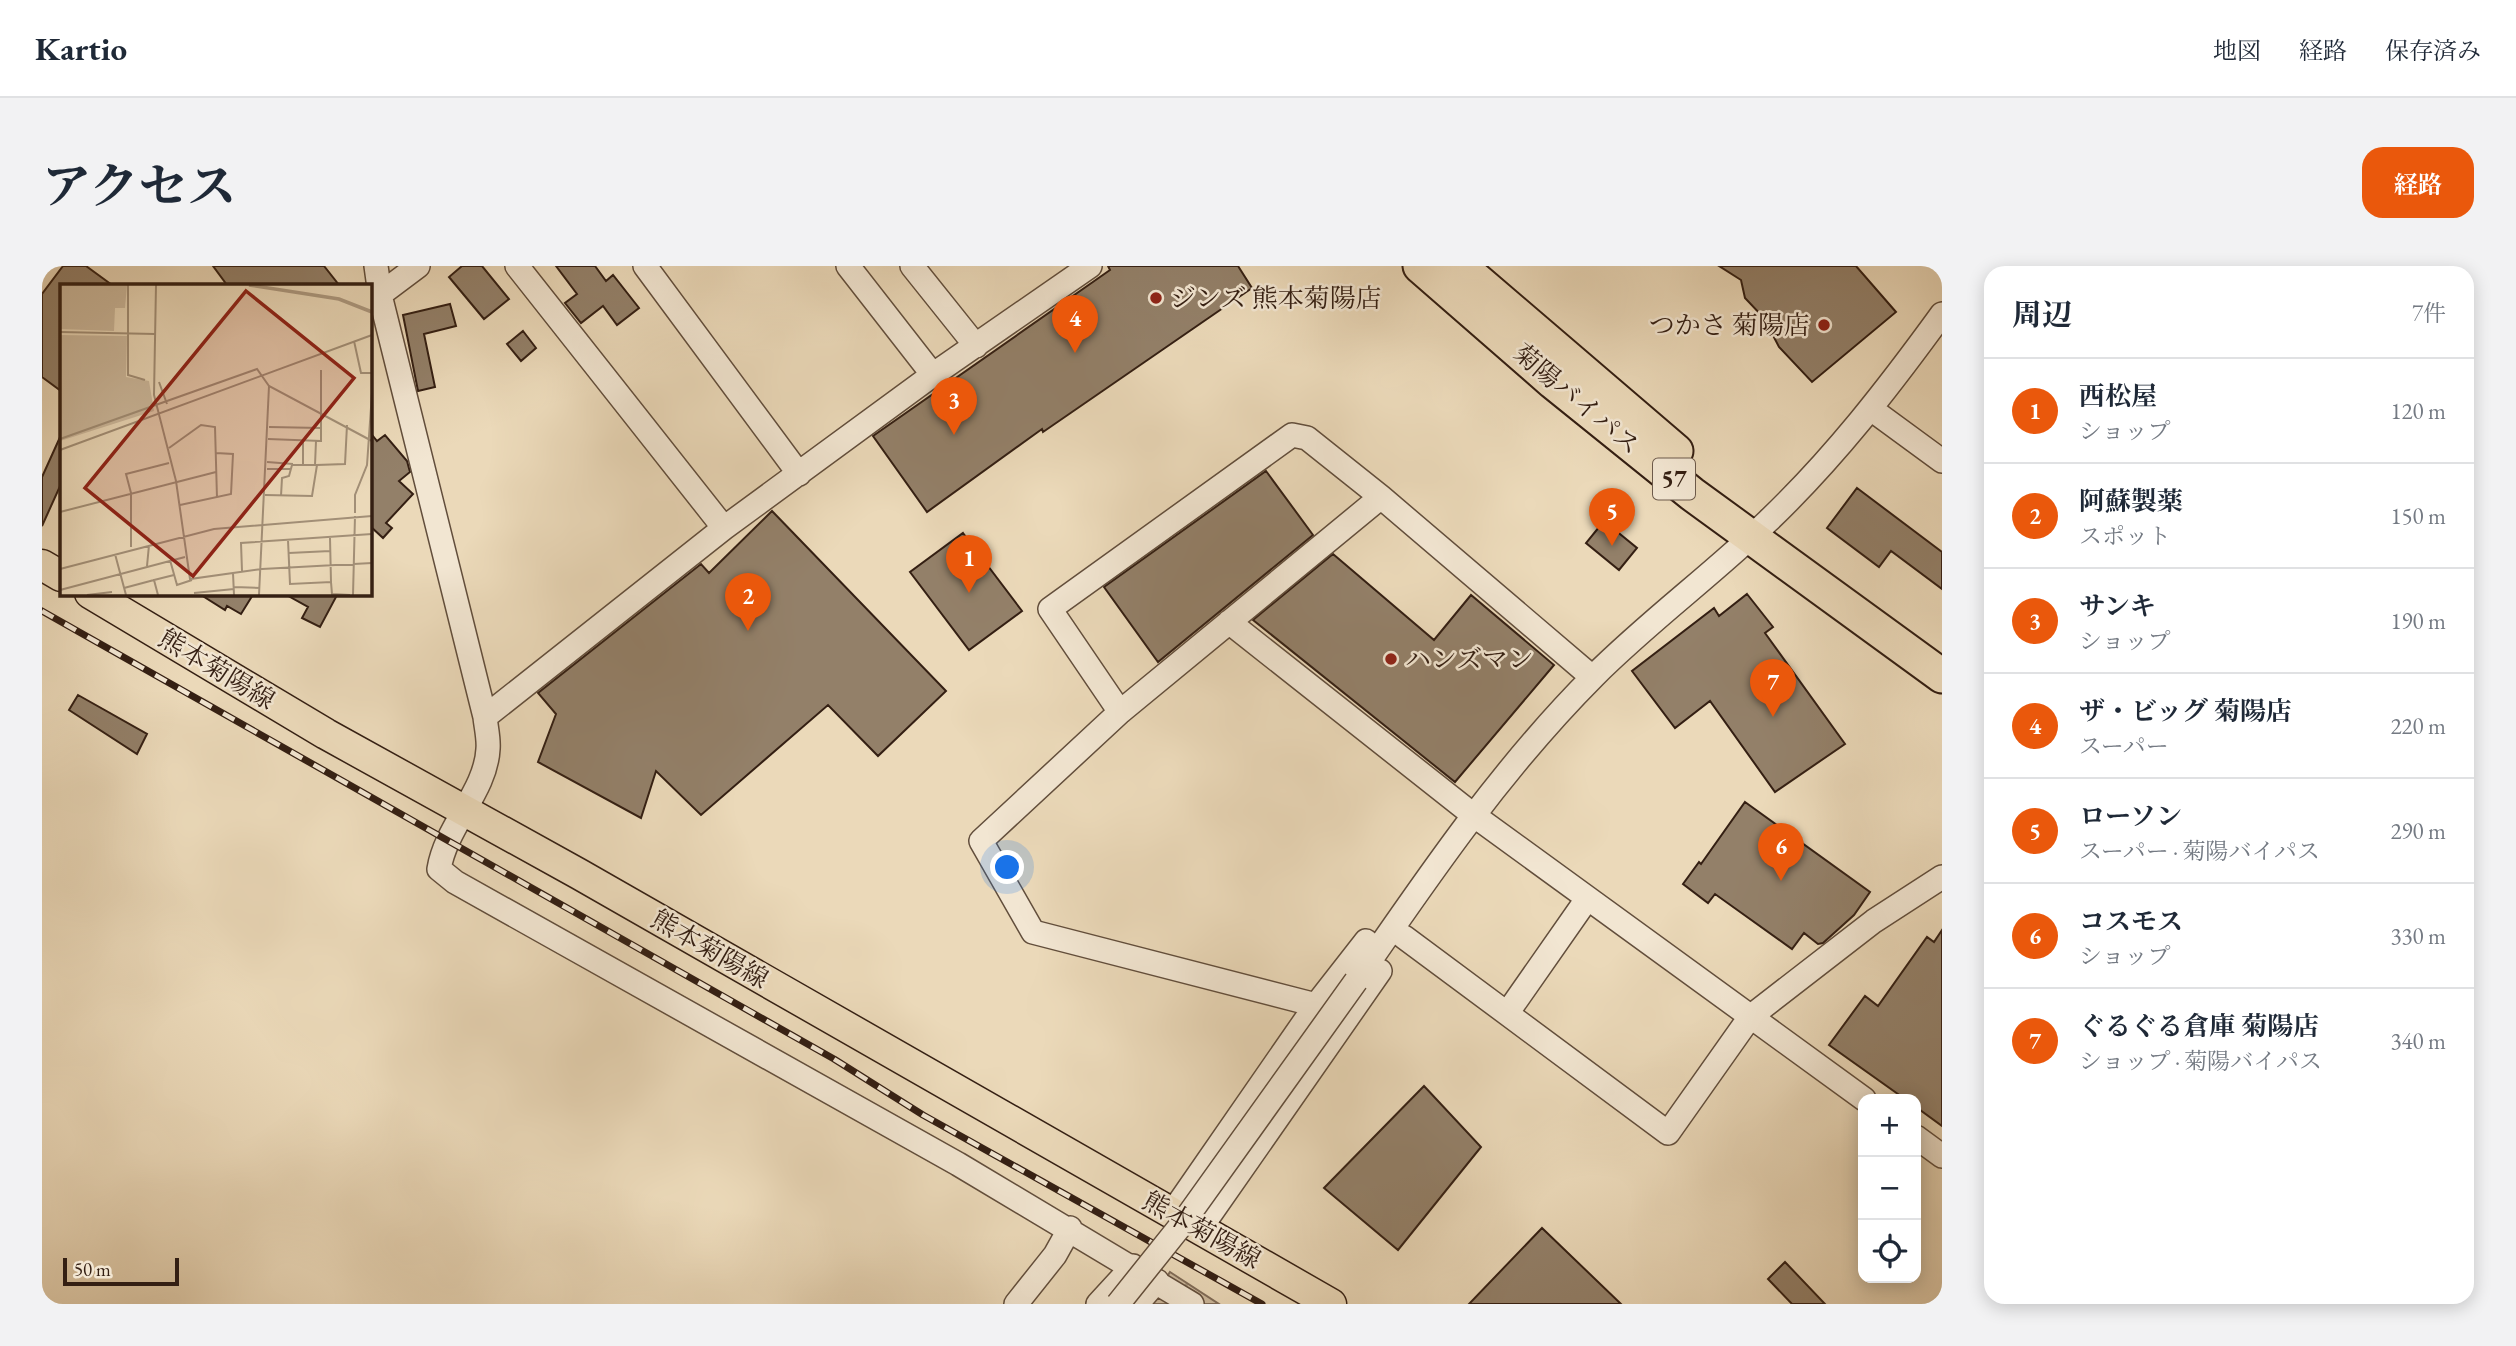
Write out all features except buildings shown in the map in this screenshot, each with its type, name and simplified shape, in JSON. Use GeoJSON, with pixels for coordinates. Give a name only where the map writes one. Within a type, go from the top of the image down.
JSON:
{"type":"FeatureCollection","features":[{"type":"Feature","properties":{"kind":"highway","name":"菊陽バイパス"},"geometry":{"type":"LineString","coordinates":[[1420,266],[1553,382],[1759,529],[1942,648]]}},
{"type":"Feature","properties":{"kind":"highway","name":"菊陽バイパス"},"geometry":{"type":"LineString","coordinates":[[1460,266],[1697,469],[1759,529],[1942,676]]}},
{"type":"Feature","properties":{"kind":"main road"},"geometry":{"type":"LineString","coordinates":[[42,565],[60,575]]}},
{"type":"Feature","properties":{"kind":"main road","name":"熊本菊陽線"},"geometry":{"type":"LineString","coordinates":[[93,595],[326,734],[1331,1304]]}},
{"type":"Feature","properties":{"kind":"street"},"geometry":{"type":"LineString","coordinates":[[376,266],[375,299],[485,717],[488,750],[481,779],[462,810],[442,852],[439,869],[454,882],[1070,1228],[1192,1304]]}},
{"type":"Feature","properties":{"kind":"street"},"geometry":{"type":"LineString","coordinates":[[375,299],[418,266]]}},
{"type":"Feature","properties":{"kind":"street"},"geometry":{"type":"LineString","coordinates":[[517,266],[724,528]]}},
{"type":"Feature","properties":{"kind":"street"},"geometry":{"type":"LineString","coordinates":[[645,266],[799,474]]}},
{"type":"Feature","properties":{"kind":"street"},"geometry":{"type":"LineString","coordinates":[[848,266],[933,375]]}},
{"type":"Feature","properties":{"kind":"street"},"geometry":{"type":"LineString","coordinates":[[912,266],[976,346]]}},
{"type":"Feature","properties":{"kind":"street"},"geometry":{"type":"LineString","coordinates":[[485,717],[724,528],[933,375],[1090,266]]}},
{"type":"Feature","properties":{"kind":"street"},"geometry":{"type":"LineString","coordinates":[[1118,1304],[1182,1224],[1472,814],[1592,677],[1759,529],[1836,450],[1871,409],[1942,314]]}},
{"type":"Feature","properties":{"kind":"street"},"geometry":{"type":"LineString","coordinates":[[1871,409],[1942,461]]}},
{"type":"Feature","properties":{"kind":"street"},"geometry":{"type":"LineString","coordinates":[[1120,712],[1050,608],[1292,435],[1307,438],[1381,497],[1592,677]]}},
{"type":"Feature","properties":{"kind":"street"},"geometry":{"type":"LineString","coordinates":[[1316,1005],[1033,932],[981,841],[1120,712],[1381,497]]}},
{"type":"Feature","properties":{"kind":"street"},"geometry":{"type":"LineString","coordinates":[[1229,622],[1472,814],[1858,1095]]}},
{"type":"Feature","properties":{"kind":"street"},"geometry":{"type":"LineString","coordinates":[[1172,1213],[1316,1005],[1404,892],[1433,871]]}},
{"type":"Feature","properties":{"kind":"street"},"geometry":{"type":"LineString","coordinates":[[1200,1228],[1404,937],[1424,906],[1433,871]]}},
{"type":"Feature","properties":{"kind":"street"},"geometry":{"type":"LineString","coordinates":[[1404,937],[1668,1133],[1750,1017],[1874,921],[1942,877]]}},
{"type":"Feature","properties":{"kind":"street"},"geometry":{"type":"LineString","coordinates":[[1508,1012],[1587,899]]}},
{"type":"Feature","properties":{"kind":"street"},"geometry":{"type":"LineString","coordinates":[[1921,1141],[1942,1156]]}},
{"type":"Feature","properties":{"kind":"street"},"geometry":{"type":"LineString","coordinates":[[1016,1304],[1055,1255],[1070,1228]]}},
{"type":"Feature","properties":{"kind":"street"},"geometry":{"type":"LineString","coordinates":[[1098,1304],[1133,1266]]}},
{"type":"Feature","properties":{"kind":"street"},"geometry":{"type":"LineString","coordinates":[[1137,1304],[1157,1281]]}},
{"type":"Feature","properties":{"kind":"shaded area"},"geometry":{"type":"Polygon","coordinates":[[[1170,1272],[1219,1304],[1149,1304],[1170,1272]]]}},
{"type":"Feature","properties":{"kind":"railway"},"geometry":{"type":"LineString","coordinates":[[42,611],[834,1059],[923,1115],[1262,1304]]}},
{"type":"Feature","properties":{"kind":"place","name":"ジンズ 熊本菊陽店"},"geometry":{"type":"Point","coordinates":[1156,298]}},
{"type":"Feature","properties":{"kind":"place","name":"つかさ 菊陽店"},"geometry":{"type":"Point","coordinates":[1824,325]}},
{"type":"Feature","properties":{"kind":"place","name":"ザ・ビッグ 菊陽店"},"geometry":{"type":"Point","coordinates":[1075,353]}},
{"type":"Feature","properties":{"kind":"place","name":"サンキ"},"geometry":{"type":"Point","coordinates":[954,435]}},
{"type":"Feature","properties":{"kind":"place","name":"ローソン"},"geometry":{"type":"Point","coordinates":[1612,546]}},
{"type":"Feature","properties":{"kind":"place","name":"西松屋"},"geometry":{"type":"Point","coordinates":[969,593]}},
{"type":"Feature","properties":{"kind":"place","name":"阿蘇製薬"},"geometry":{"type":"Point","coordinates":[748,631]}},
{"type":"Feature","properties":{"kind":"place","name":"ハンズマン"},"geometry":{"type":"Point","coordinates":[1391,659]}},
{"type":"Feature","properties":{"kind":"place","name":"ぐるぐる倉庫 菊陽店"},"geometry":{"type":"Point","coordinates":[1773,717]}},
{"type":"Feature","properties":{"kind":"place","name":"コスモス"},"geometry":{"type":"Point","coordinates":[1781,881]}}]}
